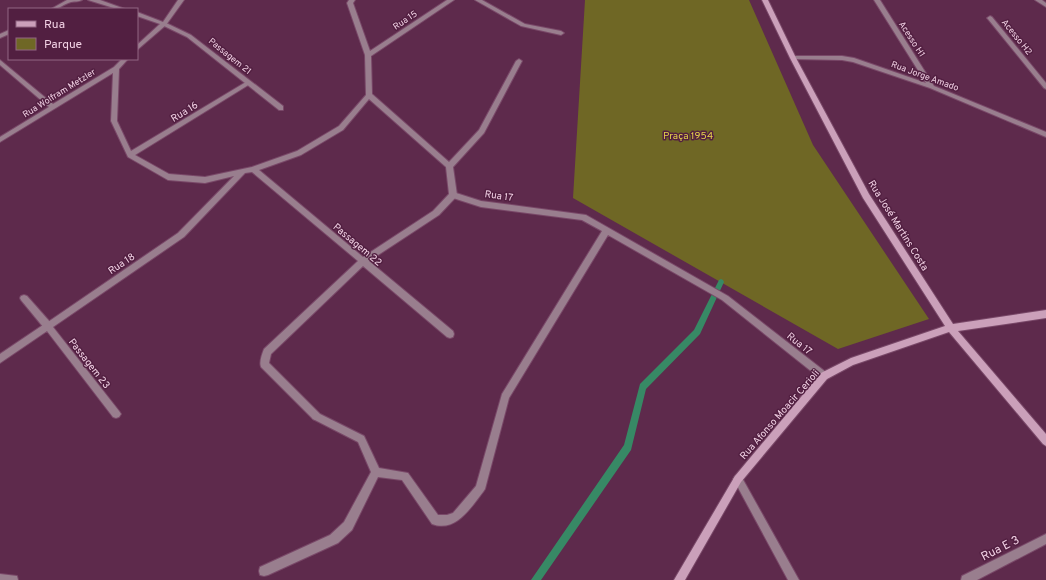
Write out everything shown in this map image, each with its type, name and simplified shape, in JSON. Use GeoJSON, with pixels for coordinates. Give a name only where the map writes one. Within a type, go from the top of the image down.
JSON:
{"type":"FeatureCollection","features":[{"type":"Feature","properties":{"kind":"street"},"geometry":{"type":"LineString","coordinates":[[56,8],[69,1],[79,0]]}},
{"type":"Feature","properties":{"kind":"street"},"geometry":{"type":"LineString","coordinates":[[91,0],[119,8]]}},
{"type":"Feature","properties":{"kind":"street"},"geometry":{"type":"LineString","coordinates":[[138,47],[164,24],[181,0]]}},
{"type":"Feature","properties":{"kind":"street"},"geometry":{"type":"LineString","coordinates":[[116,68],[114,121],[130,155],[168,177],[205,180],[243,172],[299,153],[341,128],[369,95],[368,55],[350,3],[352,0]]}},
{"type":"Feature","properties":{"kind":"street","name":"Rua 15"},"geometry":{"type":"LineString","coordinates":[[368,55],[451,0]]}},
{"type":"Feature","properties":{"kind":"street"},"geometry":{"type":"LineString","coordinates":[[478,0],[523,24],[560,33]]}},
{"type":"Feature","properties":{"kind":"street","name":"Rua José Martins Costa"},"geometry":{"type":"LineString","coordinates":[[765,0],[793,58],[866,196],[951,328],[1046,441]]}},
{"type":"Feature","properties":{"kind":"street","name":"Acesso H1"},"geometry":{"type":"LineString","coordinates":[[877,0],[932,87]]}},
{"type":"Feature","properties":{"kind":"street"},"geometry":{"type":"LineString","coordinates":[[1038,0],[1046,5]]}},
{"type":"Feature","properties":{"kind":"street","name":"Passagem 21"},"geometry":{"type":"LineString","coordinates":[[138,14],[164,24],[189,36],[281,108]]}},
{"type":"Feature","properties":{"kind":"street","name":"Acesso H2"},"geometry":{"type":"LineString","coordinates":[[990,18],[1046,87]]}},
{"type":"Feature","properties":{"kind":"street","name":"Rua Jorge Amado"},"geometry":{"type":"LineString","coordinates":[[793,58],[842,58],[854,60],[932,87],[1046,135]]}},
{"type":"Feature","properties":{"kind":"street","name":"Rua Wolfram Metzler"},"geometry":{"type":"LineString","coordinates":[[0,140],[116,68],[124,60]]}},
{"type":"Feature","properties":{"kind":"street"},"geometry":{"type":"LineString","coordinates":[[449,166],[482,131],[519,61]]}},
{"type":"Feature","properties":{"kind":"street"},"geometry":{"type":"LineString","coordinates":[[0,62],[53,107]]}},
{"type":"Feature","properties":{"kind":"street","name":"Rua 16"},"geometry":{"type":"LineString","coordinates":[[130,155],[248,83]]}},
{"type":"Feature","properties":{"kind":"street"},"geometry":{"type":"LineString","coordinates":[[369,95],[449,166],[453,195],[436,213],[363,261],[267,352],[264,364],[316,416],[361,439],[376,472]]}},
{"type":"Feature","properties":{"kind":"street","name":"Passagem 22"},"geometry":{"type":"LineString","coordinates":[[253,169],[450,334]]}},
{"type":"Feature","properties":{"kind":"street","name":"Rua 18"},"geometry":{"type":"LineString","coordinates":[[0,359],[47,325],[181,235],[243,172]]}},
{"type":"Feature","properties":{"kind":"street","name":"Rua 17"},"geometry":{"type":"LineString","coordinates":[[453,195],[481,204],[583,217],[725,298],[824,376]]}},
{"type":"Feature","properties":{"kind":"street"},"geometry":{"type":"LineString","coordinates":[[376,472],[405,476],[436,520],[447,520],[456,517],[480,489],[505,397],[606,231]]}},
{"type":"Feature","properties":{"kind":"street","name":"Passagem 23"},"geometry":{"type":"LineString","coordinates":[[24,298],[47,325],[116,414]]}},
{"type":"Feature","properties":{"kind":"street","name":"Rua Afonso Moacir Cerioli"},"geometry":{"type":"LineString","coordinates":[[679,580],[738,479],[824,376],[851,362],[951,328],[1046,314]]}},
{"type":"Feature","properties":{"kind":"street"},"geometry":{"type":"LineString","coordinates":[[264,571],[334,539],[348,526],[376,472]]}},
{"type":"Feature","properties":{"kind":"street"},"geometry":{"type":"LineString","coordinates":[[738,479],[794,580]]}},
{"type":"Feature","properties":{"kind":"street","name":"Rua E 3"},"geometry":{"type":"LineString","coordinates":[[966,580],[1046,539]]}},
{"type":"Feature","properties":{"kind":"street"},"geometry":{"type":"LineString","coordinates":[[0,579],[13,580]]}},
{"type":"Feature","properties":{"kind":"green space","name":"Praça 1954"},"geometry":{"type":"Polygon","coordinates":[[[585,0],[749,0],[813,145],[929,319],[838,349],[573,198],[585,0]]]}},
{"type":"Feature","properties":{"kind":"waterway"},"geometry":{"type":"LineString","coordinates":[[536,580],[628,447],[643,387],[697,332],[721,282]]}}]}
